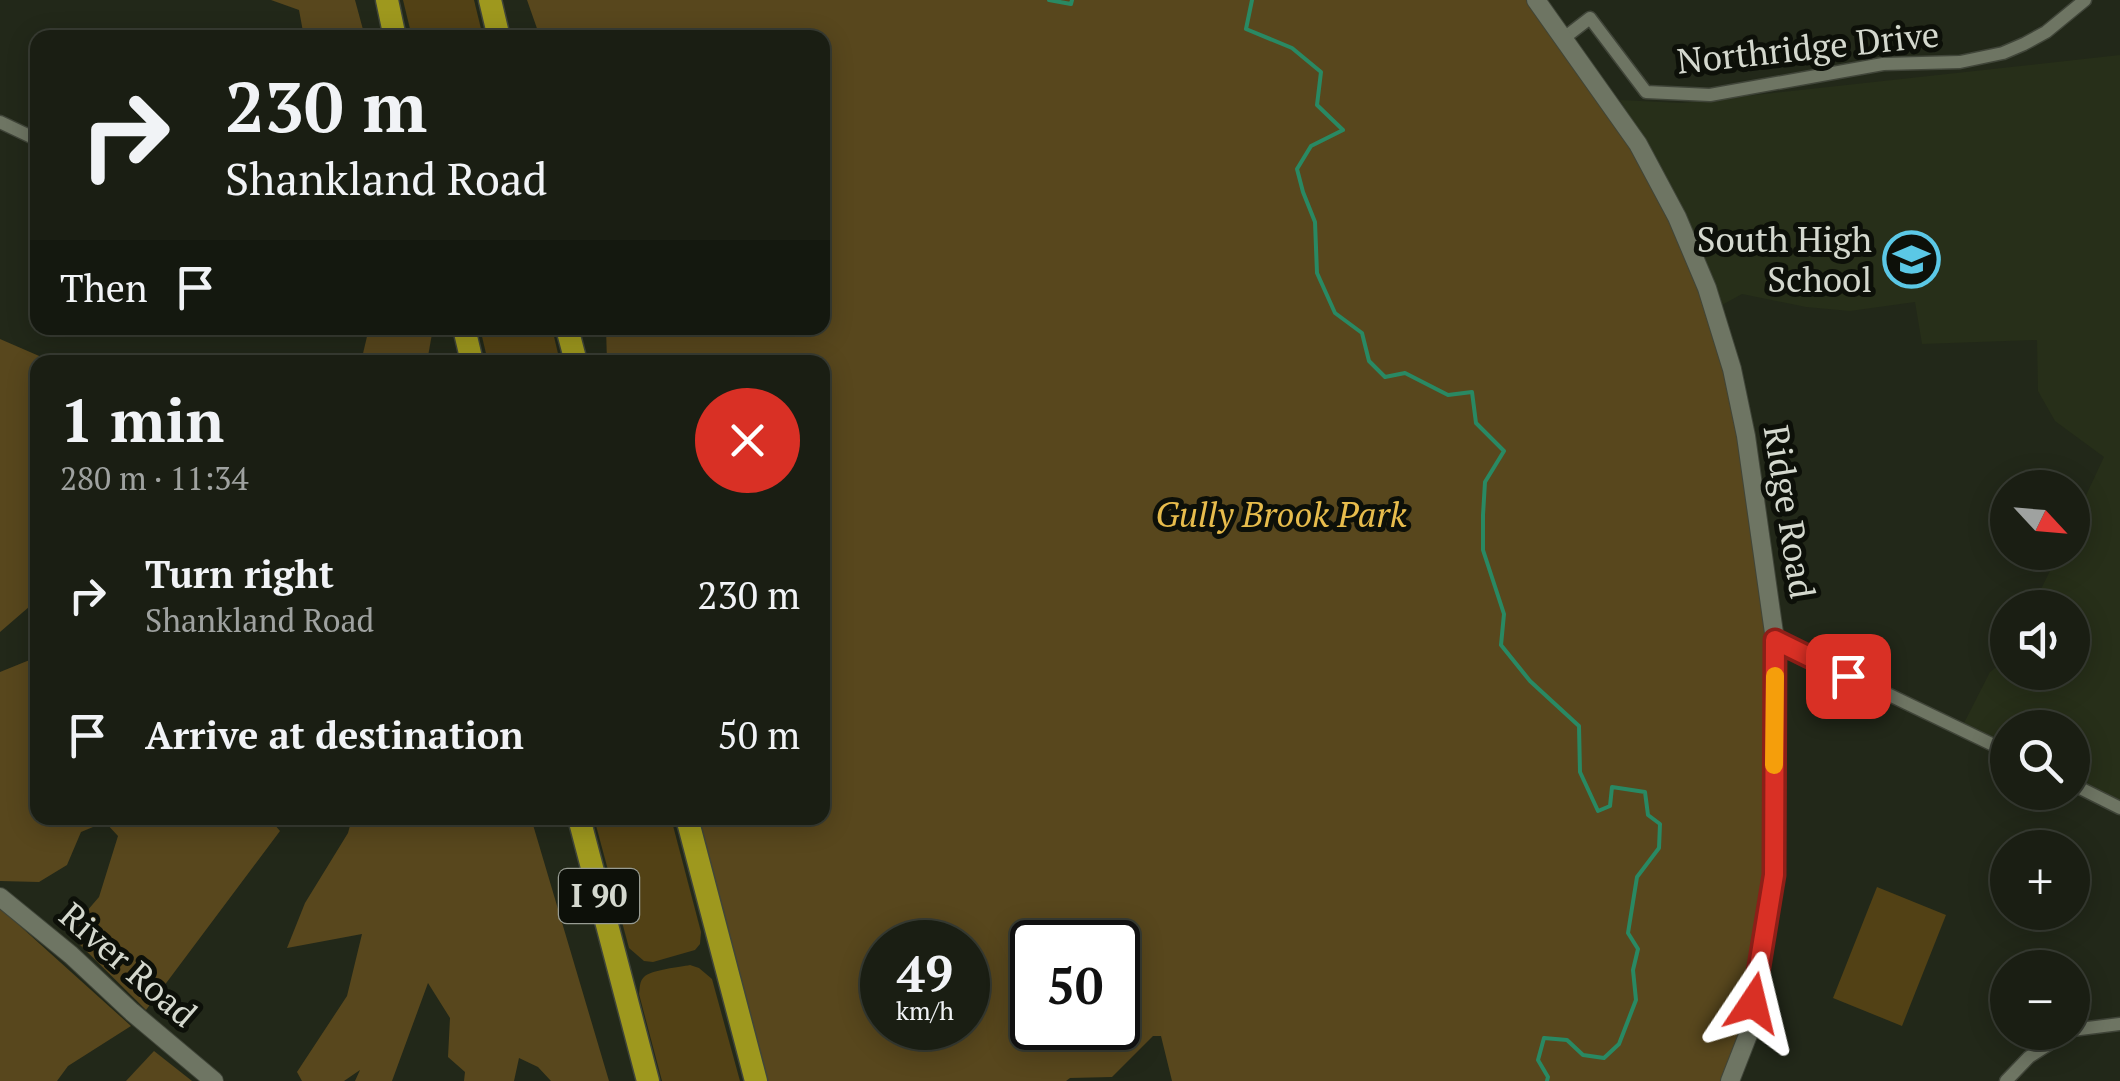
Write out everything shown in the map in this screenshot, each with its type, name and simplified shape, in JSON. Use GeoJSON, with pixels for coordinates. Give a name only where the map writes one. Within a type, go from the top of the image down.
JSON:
{"type":"FeatureCollection","features":[{"type":"Feature","properties":{"kind":"highway"},"geometry":{"type":"LineString","coordinates":[[386,0],[394,30]]}},
{"type":"Feature","properties":{"kind":"highway"},"geometry":{"type":"LineString","coordinates":[[490,0],[497,30]]}},
{"type":"Feature","properties":{"kind":"highway","name":"I 90"},"geometry":{"type":"LineString","coordinates":[[581,825],[648,1081]]}},
{"type":"Feature","properties":{"kind":"highway"},"geometry":{"type":"LineString","coordinates":[[688,825],[756,1081]]}},
{"type":"Feature","properties":{"kind":"main road","name":"Ridge Road"},"geometry":{"type":"LineString","coordinates":[[1536,0],[1646,158],[1677,217],[1708,288],[1732,369],[1746,436],[1775,640],[1774,875],[1748,1035],[1730,1081]]}},
{"type":"Feature","properties":{"kind":"main road","name":"River Road"},"geometry":{"type":"LineString","coordinates":[[0,897],[214,1081]]}},
{"type":"Feature","properties":{"kind":"street","name":"Northridge Drive"},"geometry":{"type":"LineString","coordinates":[[1564,38],[1590,18],[1646,92],[1710,96],[1853,68],[1960,62],[2004,53],[2046,32],[2086,0]]}},
{"type":"Feature","properties":{"kind":"street"},"geometry":{"type":"LineString","coordinates":[[0,122],[30,136]]}},
{"type":"Feature","properties":{"kind":"street"},"geometry":{"type":"LineString","coordinates":[[1775,640],[1990,743]]}},
{"type":"Feature","properties":{"kind":"street"},"geometry":{"type":"LineString","coordinates":[[2090,793],[2120,808]]}},
{"type":"Feature","properties":{"kind":"street"},"geometry":{"type":"LineString","coordinates":[[2090,1028],[2120,1024]]}},
{"type":"Feature","properties":{"kind":"street"},"geometry":{"type":"LineString","coordinates":[[2006,1081],[2040,1050]]}},
{"type":"Feature","properties":{"kind":"shaded area"},"geometry":{"type":"Polygon","coordinates":[[[403,0],[474,0],[481,30],[410,30],[403,0]]]}},
{"type":"Feature","properties":{"kind":"shaded area","name":"South High School"},"geometry":{"type":"Polygon","coordinates":[[[2120,55],[2120,800],[2090,785],[2090,710],[1990,710],[1990,736],[1964,723],[1990,672],[1990,690],[2090,690],[2090,590],[2040,590],[2050,570],[2090,570],[2090,487],[2104,457],[2055,421],[2038,391],[2037,340],[1922,344],[1915,302],[1850,311],[1742,294],[1722,305],[1688,226],[1620,100],[1682,103],[2120,55]]]}},
{"type":"Feature","properties":{"kind":"shaded area"},"geometry":{"type":"Polygon","coordinates":[[[482,335],[554,335],[558,355],[486,355],[482,335]]]}},
{"type":"Feature","properties":{"kind":"shaded area"},"geometry":{"type":"Polygon","coordinates":[[[596,825],[673,825],[701,932],[700,944],[695,950],[653,962],[644,961],[629,948],[596,825]]]}},
{"type":"Feature","properties":{"kind":"shaded area"},"geometry":{"type":"Polygon","coordinates":[[[1877,887],[1946,915],[1902,1026],[1833,998],[1877,887]]]}},
{"type":"Feature","properties":{"kind":"shaded area"},"geometry":{"type":"Polygon","coordinates":[[[690,965],[712,979],[740,1081],[662,1081],[640,985],[649,974],[690,965]]]}},
{"type":"Feature","properties":{"kind":"green space"},"geometry":{"type":"Polygon","coordinates":[[[271,0],[355,0],[363,30],[303,30],[299,10],[271,0]]]}},
{"type":"Feature","properties":{"kind":"green space","name":"Gully Brook Park"},"geometry":{"type":"Polygon","coordinates":[[[527,0],[1536,0],[1638,144],[1732,369],[1775,640],[1774,875],[1730,1081],[1172,1081],[1161,1036],[1153,1036],[1140,1049],[1140,920],[1010,920],[1010,1050],[1139,1050],[1112,1077],[1066,1081],[756,1081],[689,825],[830,825],[830,355],[607,355],[606,335],[830,335],[830,30],[538,30],[527,0]]]}},
{"type":"Feature","properties":{"kind":"green space"},"geometry":{"type":"Polygon","coordinates":[[[367,335],[432,335],[428,355],[363,355],[367,335]]]}},
{"type":"Feature","properties":{"kind":"green space"},"geometry":{"type":"Polygon","coordinates":[[[0,339],[37,355],[30,355],[30,606],[0,632],[0,339]]]}},
{"type":"Feature","properties":{"kind":"green space"},"geometry":{"type":"Polygon","coordinates":[[[30,660],[30,825],[98,825],[81,832],[67,865],[39,882],[0,881],[0,672],[30,660]]]}},
{"type":"Feature","properties":{"kind":"green space"},"geometry":{"type":"Polygon","coordinates":[[[108,825],[275,825],[280,831],[146,1010],[68,933],[99,897],[118,836],[108,825]]]}},
{"type":"Feature","properties":{"kind":"green space"},"geometry":{"type":"Polygon","coordinates":[[[350,825],[533,825],[609,1081],[551,1081],[538,1067],[519,1058],[514,1081],[464,1081],[465,1072],[448,1057],[450,1018],[428,983],[392,1081],[355,1081],[360,1070],[344,1081],[302,1081],[297,1072],[347,996],[362,934],[287,948],[305,903],[350,825]]]}},
{"type":"Feature","properties":{"kind":"green space"},"geometry":{"type":"Polygon","coordinates":[[[0,908],[131,1026],[68,1066],[57,1081],[0,1081],[0,908]]]}},
{"type":"Feature","properties":{"kind":"green space"},"geometry":{"type":"Polygon","coordinates":[[[154,1051],[192,1081],[126,1081],[154,1051]]]}},
{"type":"Feature","properties":{"kind":"waterway"},"geometry":{"type":"LineString","coordinates":[[1049,0],[1071,4],[1072,0]]}},
{"type":"Feature","properties":{"kind":"waterway"},"geometry":{"type":"LineString","coordinates":[[1252,0],[1246,29],[1292,48],[1321,72],[1317,105],[1343,130],[1311,146],[1297,169],[1315,222],[1317,273],[1335,313],[1362,333],[1369,361],[1385,377],[1405,373],[1448,395],[1472,392],[1476,423],[1504,451],[1485,482],[1483,515],[1483,550],[1504,614],[1501,645],[1530,681],[1579,726],[1580,772],[1598,811],[1610,806],[1612,787],[1645,792],[1648,815],[1660,824],[1659,848],[1637,877],[1628,933],[1638,949],[1633,970],[1636,1000],[1619,1044],[1604,1058],[1583,1055],[1567,1040],[1544,1038],[1538,1060],[1547,1081]]}},
{"type":"Feature","properties":{"kind":"slow traffic"},"geometry":{"type":"LineString","coordinates":[[1774,765],[1775,676]]}},
{"type":"Feature","properties":{"kind":"place","name":"South High School"},"geometry":{"type":"Point","coordinates":[1911,260]}},
{"type":"Feature","properties":{"kind":"route"},"geometry":{"type":"LineString","coordinates":[[1753,1003],[1774,875],[1775,640],[1848,676]]}}]}
